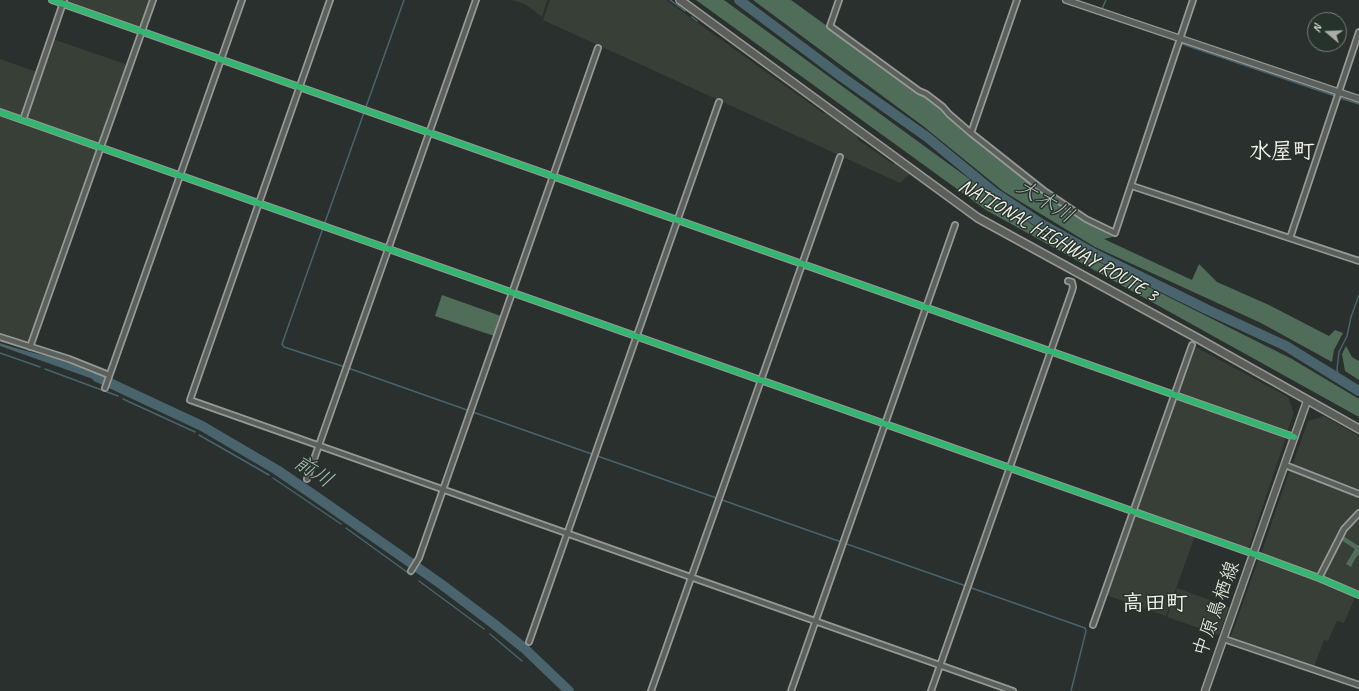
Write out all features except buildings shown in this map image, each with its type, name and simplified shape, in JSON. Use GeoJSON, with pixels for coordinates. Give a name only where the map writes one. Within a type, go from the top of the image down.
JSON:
{"type":"FeatureCollection","features":[{"type":"Feature","properties":{"kind":"highway","name":"NATIONAL HIGHWAY ROUTE 3"},"geometry":{"type":"LineString","coordinates":[[680,0],[978,218],[1359,429]]}},
{"type":"Feature","properties":{"kind":"main road","name":"中原鳥栖線"},"geometry":{"type":"LineString","coordinates":[[1205,691],[1307,401]]}},
{"type":"Feature","properties":{"kind":"street"},"geometry":{"type":"LineString","coordinates":[[52,0],[64,2],[299,87],[1294,437]]}},
{"type":"Feature","properties":{"kind":"street"},"geometry":{"type":"LineString","coordinates":[[30,347],[153,0]]}},
{"type":"Feature","properties":{"kind":"street"},"geometry":{"type":"LineString","coordinates":[[105,387],[242,0]]}},
{"type":"Feature","properties":{"kind":"street"},"geometry":{"type":"LineString","coordinates":[[330,0],[190,400],[1013,691]]}},
{"type":"Feature","properties":{"kind":"street"},"geometry":{"type":"LineString","coordinates":[[307,479],[476,0]]}},
{"type":"Feature","properties":{"kind":"street"},"geometry":{"type":"LineString","coordinates":[[839,0],[830,26],[942,106],[971,133],[1043,190],[1086,219],[1115,234],[1193,0]]}},
{"type":"Feature","properties":{"kind":"street"},"geometry":{"type":"LineString","coordinates":[[971,133],[1017,0]]}},
{"type":"Feature","properties":{"kind":"street"},"geometry":{"type":"LineString","coordinates":[[1066,0],[1359,99]]}},
{"type":"Feature","properties":{"kind":"street"},"geometry":{"type":"LineString","coordinates":[[23,120],[64,2]]}},
{"type":"Feature","properties":{"kind":"street"},"geometry":{"type":"LineString","coordinates":[[1290,238],[1359,32]]}},
{"type":"Feature","properties":{"kind":"street"},"geometry":{"type":"LineString","coordinates":[[411,571],[419,558],[598,48]]}},
{"type":"Feature","properties":{"kind":"street"},"geometry":{"type":"LineString","coordinates":[[529,642],[719,102]]}},
{"type":"Feature","properties":{"kind":"street"},"geometry":{"type":"LineString","coordinates":[[0,112],[1254,554],[1319,578],[1359,595]]}},
{"type":"Feature","properties":{"kind":"street"},"geometry":{"type":"LineString","coordinates":[[652,691],[840,157]]}},
{"type":"Feature","properties":{"kind":"street"},"geometry":{"type":"LineString","coordinates":[[1132,186],[1359,261]]}},
{"type":"Feature","properties":{"kind":"street"},"geometry":{"type":"LineString","coordinates":[[791,691],[955,225]]}},
{"type":"Feature","properties":{"kind":"street"},"geometry":{"type":"LineString","coordinates":[[931,691],[1072,291],[1072,282],[1068,281]]}},
{"type":"Feature","properties":{"kind":"street"},"geometry":{"type":"LineString","coordinates":[[0,337],[109,375]]}},
{"type":"Feature","properties":{"kind":"street"},"geometry":{"type":"LineString","coordinates":[[1093,625],[1192,345]]}},
{"type":"Feature","properties":{"kind":"street"},"geometry":{"type":"LineString","coordinates":[[1285,466],[1359,494]]}},
{"type":"Feature","properties":{"kind":"street"},"geometry":{"type":"LineString","coordinates":[[1319,578],[1344,529],[1359,514]]}},
{"type":"Feature","properties":{"kind":"street"},"geometry":{"type":"LineString","coordinates":[[1224,639],[1359,685]]}},
{"type":"Feature","properties":{"kind":"shaded area"},"geometry":{"type":"Polygon","coordinates":[[[150,0],[140,27],[66,1],[150,0]]]}},
{"type":"Feature","properties":{"kind":"shaded area"},"geometry":{"type":"Polygon","coordinates":[[[511,0],[547,0],[542,17],[525,4],[511,0]]]}},
{"type":"Feature","properties":{"kind":"shaded area"},"geometry":{"type":"Polygon","coordinates":[[[550,0],[666,0],[823,113],[826,112],[857,135],[857,139],[893,164],[895,162],[910,174],[900,183],[543,20],[550,0]]]}},
{"type":"Feature","properties":{"kind":"shaded area"},"geometry":{"type":"Polygon","coordinates":[[[53,39],[128,65],[101,142],[97,144],[27,120],[25,117],[53,39]]]}},
{"type":"Feature","properties":{"kind":"shaded area"},"geometry":{"type":"Polygon","coordinates":[[[0,59],[37,72],[23,115],[18,116],[0,109],[0,59]]]}},
{"type":"Feature","properties":{"kind":"shaded area"},"geometry":{"type":"Polygon","coordinates":[[[0,114],[98,149],[30,343],[0,333],[0,114]]]}},
{"type":"Feature","properties":{"kind":"shaded area"},"geometry":{"type":"Polygon","coordinates":[[[1194,346],[1288,397],[1294,413],[1287,432],[1177,393],[1194,346]]]}},
{"type":"Feature","properties":{"kind":"shaded area"},"geometry":{"type":"Polygon","coordinates":[[[1176,398],[1286,437],[1248,550],[1136,511],[1176,398]]]}},
{"type":"Feature","properties":{"kind":"shaded area"},"geometry":{"type":"Polygon","coordinates":[[[1324,416],[1359,436],[1359,492],[1292,466],[1308,421],[1324,416]]]}},
{"type":"Feature","properties":{"kind":"shaded area"},"geometry":{"type":"Polygon","coordinates":[[[1290,469],[1359,496],[1359,511],[1344,529],[1322,570],[1317,574],[1261,554],[1290,469]]]}},
{"type":"Feature","properties":{"kind":"shaded area"},"geometry":{"type":"Polygon","coordinates":[[[1135,515],[1195,536],[1166,616],[1106,595],[1135,515]]]}},
{"type":"Feature","properties":{"kind":"shaded area"},"geometry":{"type":"Polygon","coordinates":[[[1359,516],[1359,593],[1321,577],[1346,530],[1359,516]]]}},
{"type":"Feature","properties":{"kind":"shaded area"},"geometry":{"type":"Polygon","coordinates":[[[1259,558],[1356,595],[1344,623],[1337,621],[1328,641],[1324,640],[1314,667],[1230,639],[1259,558]]]}},
{"type":"Feature","properties":{"kind":"shaded area"},"geometry":{"type":"Polygon","coordinates":[[[1177,588],[1229,607],[1219,635],[1167,617],[1177,588]]]}},
{"type":"Feature","properties":{"kind":"green space"},"geometry":{"type":"Polygon","coordinates":[[[696,0],[724,0],[1049,237],[1292,359],[1359,399],[1359,417],[986,210],[696,0]]]}},
{"type":"Feature","properties":{"kind":"green space"},"geometry":{"type":"Polygon","coordinates":[[[753,0],[791,0],[928,99],[969,134],[1084,219],[1116,236],[1104,239],[1192,280],[1199,264],[1217,282],[1269,305],[1329,336],[1335,330],[1343,333],[1334,350],[1332,362],[1261,323],[1095,247],[1003,191],[923,126],[753,0]]]}},
{"type":"Feature","properties":{"kind":"green space"},"geometry":{"type":"Polygon","coordinates":[[[442,295],[501,316],[494,336],[435,316],[442,295]]]}},
{"type":"Feature","properties":{"kind":"green space"},"geometry":{"type":"Polygon","coordinates":[[[1346,346],[1352,357],[1359,361],[1359,380],[1345,371],[1342,354],[1346,346]]]}},
{"type":"Feature","properties":{"kind":"green space"},"geometry":{"type":"Polygon","coordinates":[[[1343,536],[1359,546],[1359,554],[1351,567],[1346,564],[1355,549],[1341,540],[1343,536]]]}},
{"type":"Feature","properties":{"kind":"water"},"geometry":{"type":"Polygon","coordinates":[[[0,343],[74,365],[106,378],[104,383],[0,346],[0,343]]]}},
{"type":"Feature","properties":{"kind":"waterway"},"geometry":{"type":"LineString","coordinates":[[324,225],[404,0]]}},
{"type":"Feature","properties":{"kind":"waterway"},"geometry":{"type":"LineString","coordinates":[[670,0],[685,11]]}},
{"type":"Feature","properties":{"kind":"waterway","name":"大木川"},"geometry":{"type":"LineString","coordinates":[[739,0],[842,77],[927,137],[995,193],[1040,223],[1097,255],[1208,310],[1286,346],[1359,391]]}},
{"type":"Feature","properties":{"kind":"waterway"},"geometry":{"type":"LineString","coordinates":[[1102,9],[1106,0]]}},
{"type":"Feature","properties":{"kind":"waterway"},"geometry":{"type":"LineString","coordinates":[[692,17],[697,21]]}},
{"type":"Feature","properties":{"kind":"waterway"},"geometry":{"type":"LineString","coordinates":[[1182,44],[1335,96]]}},
{"type":"Feature","properties":{"kind":"waterway"},"geometry":{"type":"LineString","coordinates":[[1340,98],[1359,104]]}},
{"type":"Feature","properties":{"kind":"waterway"},"geometry":{"type":"LineString","coordinates":[[323,228],[282,344],[284,347],[345,367]]}},
{"type":"Feature","properties":{"kind":"waterway"},"geometry":{"type":"LineString","coordinates":[[1339,378],[1337,369],[1339,352],[1347,336],[1351,317],[1359,295]]}},
{"type":"Feature","properties":{"kind":"waterway"},"geometry":{"type":"LineString","coordinates":[[0,353],[40,367]]}},
{"type":"Feature","properties":{"kind":"waterway"},"geometry":{"type":"LineString","coordinates":[[348,368],[1085,628],[1086,631],[1071,691]]}},
{"type":"Feature","properties":{"kind":"waterway"},"geometry":{"type":"LineString","coordinates":[[45,369],[118,396]]}},
{"type":"Feature","properties":{"kind":"waterway","name":"前川"},"geometry":{"type":"LineString","coordinates":[[97,377],[202,426],[277,470],[441,584],[494,624],[524,648],[569,691]]}},
{"type":"Feature","properties":{"kind":"waterway"},"geometry":{"type":"LineString","coordinates":[[123,399],[195,432]]}},
{"type":"Feature","properties":{"kind":"waterway"},"geometry":{"type":"LineString","coordinates":[[199,435],[269,475]]}},
{"type":"Feature","properties":{"kind":"waterway"},"geometry":{"type":"LineString","coordinates":[[273,478],[341,524]]}},
{"type":"Feature","properties":{"kind":"waterway"},"geometry":{"type":"LineString","coordinates":[[346,528],[411,575]]}},
{"type":"Feature","properties":{"kind":"waterway"},"geometry":{"type":"LineString","coordinates":[[419,581],[484,629]]}},
{"type":"Feature","properties":{"kind":"waterway"},"geometry":{"type":"LineString","coordinates":[[490,634],[522,661]]}},
{"type":"Feature","properties":{"kind":"cycle path"},"geometry":{"type":"LineString","coordinates":[[52,0],[1294,437]]}},
{"type":"Feature","properties":{"kind":"cycle path"},"geometry":{"type":"LineString","coordinates":[[0,112],[1254,554],[1319,578],[1359,595]]}},
{"type":"Feature","properties":{"kind":"district","name":"水屋町"},"geometry":{"type":"Point","coordinates":[1282,152]}},
{"type":"Feature","properties":{"kind":"district","name":"高田町"},"geometry":{"type":"Point","coordinates":[1155,604]}}]}
